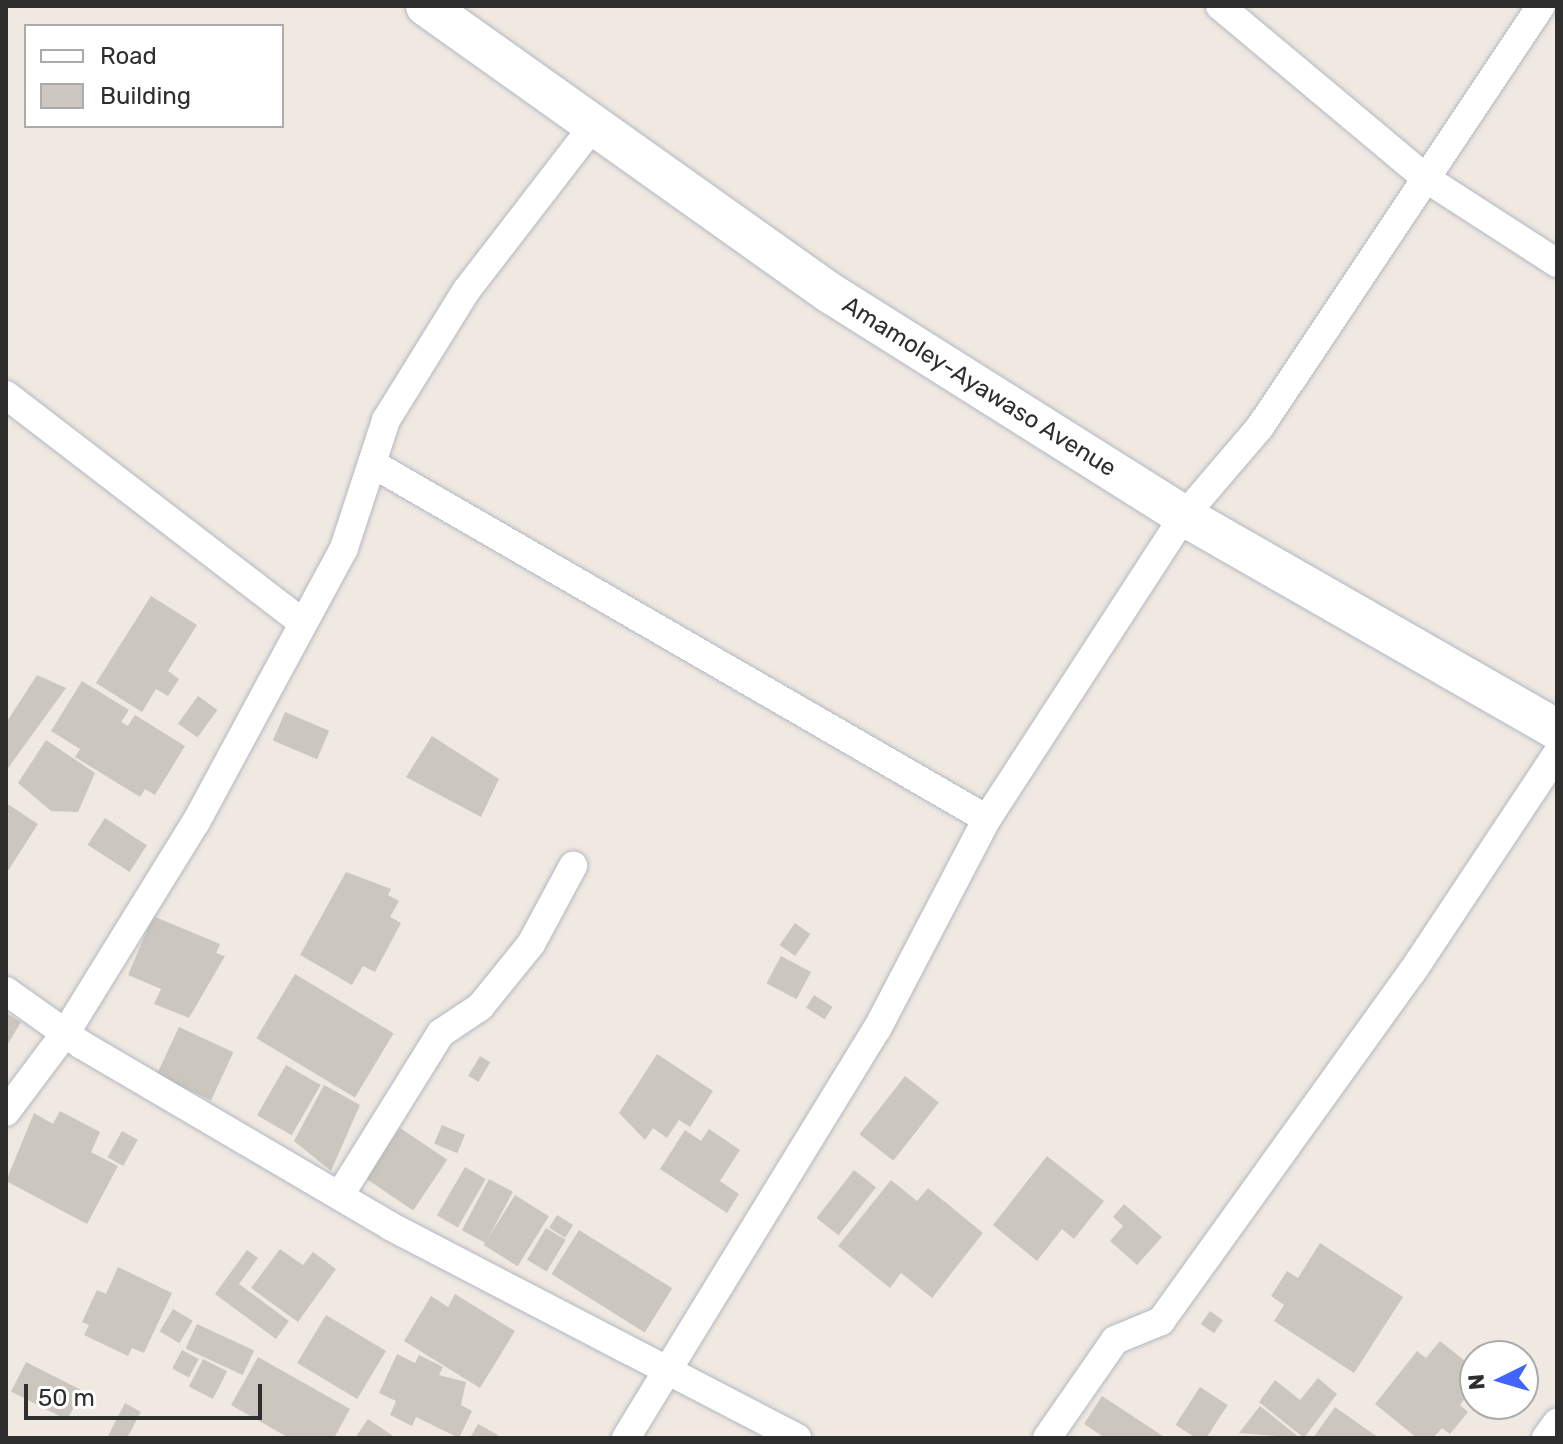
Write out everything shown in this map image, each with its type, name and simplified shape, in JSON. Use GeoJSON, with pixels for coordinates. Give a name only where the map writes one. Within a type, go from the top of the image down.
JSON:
{"type":"FeatureCollection","features":[{"type":"Feature","properties":{"kind":"street","name":"Amamoley-Ayawaso Avenue"},"geometry":{"type":"LineString","coordinates":[[426,6],[830,293],[1184,516],[1557,730]]}},
{"type":"Feature","properties":{"kind":"street"},"geometry":{"type":"LineString","coordinates":[[1220,6],[1427,179],[1557,263]]}},
{"type":"Feature","properties":{"kind":"street"},"geometry":{"type":"LineString","coordinates":[[626,1438],[877,1029],[987,819],[1184,516],[1260,427],[1541,6]]}},
{"type":"Feature","properties":{"kind":"street"},"geometry":{"type":"LineString","coordinates":[[6,1112],[68,1029],[196,822],[344,548],[386,420],[466,291],[593,126]]}},
{"type":"Feature","properties":{"kind":"street"},"geometry":{"type":"LineString","coordinates":[[6,395],[302,622]]}},
{"type":"Feature","properties":{"kind":"street"},"geometry":{"type":"LineString","coordinates":[[373,464],[987,819]]}},
{"type":"Feature","properties":{"kind":"street"},"geometry":{"type":"LineString","coordinates":[[1047,1438],[1115,1340],[1161,1321],[1412,972],[1557,754]]}},
{"type":"Feature","properties":{"kind":"street"},"geometry":{"type":"LineString","coordinates":[[340,1195],[441,1033],[480,1007],[531,944],[573,866]]}},
{"type":"Feature","properties":{"kind":"street"},"geometry":{"type":"LineString","coordinates":[[6,991],[68,1029],[82,1045],[340,1195],[797,1438]]}},
{"type":"Feature","properties":{"kind":"street"},"geometry":{"type":"LineString","coordinates":[[1546,1438],[1557,1423]]}},
{"type":"Feature","properties":{"kind":"building"},"geometry":{"type":"Polygon","coordinates":[[[151,596],[197,625],[168,671],[179,679],[168,696],[156,689],[142,712],[96,683],[151,596]]]}},
{"type":"Feature","properties":{"kind":"building"},"geometry":{"type":"Polygon","coordinates":[[[37,675],[66,688],[6,771],[6,723],[37,675]]]}},
{"type":"Feature","properties":{"kind":"building"},"geometry":{"type":"Polygon","coordinates":[[[82,681],[129,710],[121,722],[128,726],[135,715],[185,746],[155,795],[145,789],[140,797],[75,757],[80,749],[51,731],[82,681]]]}},
{"type":"Feature","properties":{"kind":"building"},"geometry":{"type":"Polygon","coordinates":[[[198,696],[217,710],[197,738],[178,724],[198,696]]]}},
{"type":"Feature","properties":{"kind":"building"},"geometry":{"type":"Polygon","coordinates":[[[285,712],[329,731],[317,759],[273,741],[285,712]]]}},
{"type":"Feature","properties":{"kind":"building"},"geometry":{"type":"Polygon","coordinates":[[[432,736],[499,779],[481,817],[406,777],[432,736]]]}},
{"type":"Feature","properties":{"kind":"building"},"geometry":{"type":"Polygon","coordinates":[[[46,740],[95,773],[78,812],[51,811],[18,783],[46,740]]]}},
{"type":"Feature","properties":{"kind":"building"},"geometry":{"type":"Polygon","coordinates":[[[6,803],[38,824],[6,874],[6,803]]]}},
{"type":"Feature","properties":{"kind":"building"},"geometry":{"type":"Polygon","coordinates":[[[105,818],[147,845],[130,872],[88,845],[105,818]]]}},
{"type":"Feature","properties":{"kind":"building"},"geometry":{"type":"Polygon","coordinates":[[[346,872],[391,889],[388,895],[399,901],[390,917],[401,923],[375,972],[363,966],[352,985],[300,955],[346,872]]]}},
{"type":"Feature","properties":{"kind":"building"},"geometry":{"type":"Polygon","coordinates":[[[153,916],[220,944],[216,953],[225,956],[189,1018],[154,1004],[161,989],[128,975],[153,916]]]}},
{"type":"Feature","properties":{"kind":"building"},"geometry":{"type":"Polygon","coordinates":[[[795,923],[811,934],[795,956],[780,945],[795,923]]]}},
{"type":"Feature","properties":{"kind":"building"},"geometry":{"type":"Polygon","coordinates":[[[781,956],[811,972],[796,999],[766,983],[781,956]]]}},
{"type":"Feature","properties":{"kind":"building"},"geometry":{"type":"Polygon","coordinates":[[[295,974],[394,1033],[355,1098],[256,1038],[295,974]]]}},
{"type":"Feature","properties":{"kind":"building"},"geometry":{"type":"Polygon","coordinates":[[[814,995],[833,1007],[825,1019],[806,1008],[814,995]]]}},
{"type":"Feature","properties":{"kind":"building"},"geometry":{"type":"Polygon","coordinates":[[[6,1013],[21,1022],[6,1047],[6,1013]]]}},
{"type":"Feature","properties":{"kind":"building"},"geometry":{"type":"Polygon","coordinates":[[[179,1027],[233,1052],[211,1100],[157,1075],[179,1027]]]}},
{"type":"Feature","properties":{"kind":"building"},"geometry":{"type":"Polygon","coordinates":[[[657,1054],[713,1091],[690,1127],[679,1120],[667,1138],[653,1128],[645,1140],[619,1113],[657,1054]]]}},
{"type":"Feature","properties":{"kind":"building"},"geometry":{"type":"Polygon","coordinates":[[[480,1056],[490,1062],[478,1082],[468,1076],[480,1056]]]}},
{"type":"Feature","properties":{"kind":"building"},"geometry":{"type":"Polygon","coordinates":[[[286,1065],[321,1085],[292,1135],[257,1115],[286,1065]]]}},
{"type":"Feature","properties":{"kind":"building"},"geometry":{"type":"Polygon","coordinates":[[[905,1076],[939,1102],[893,1161],[859,1134],[905,1076]]]}},
{"type":"Feature","properties":{"kind":"building"},"geometry":{"type":"Polygon","coordinates":[[[324,1085],[360,1105],[331,1171],[294,1141],[324,1085]]]}},
{"type":"Feature","properties":{"kind":"building"},"geometry":{"type":"Polygon","coordinates":[[[60,1111],[100,1132],[91,1152],[118,1166],[87,1224],[6,1181],[34,1113],[53,1124],[60,1111]]]}},
{"type":"Feature","properties":{"kind":"building"},"geometry":{"type":"Polygon","coordinates":[[[442,1125],[465,1135],[457,1153],[434,1143],[442,1125]]]}},
{"type":"Feature","properties":{"kind":"building"},"geometry":{"type":"Polygon","coordinates":[[[400,1128],[447,1160],[413,1210],[366,1179],[400,1128]]]}},
{"type":"Feature","properties":{"kind":"building"},"geometry":{"type":"Polygon","coordinates":[[[709,1129],[740,1150],[720,1181],[739,1194],[727,1213],[660,1169],[685,1130],[701,1141],[709,1129]]]}},
{"type":"Feature","properties":{"kind":"building"},"geometry":{"type":"Polygon","coordinates":[[[122,1131],[138,1140],[123,1166],[107,1157],[122,1131]]]}},
{"type":"Feature","properties":{"kind":"building"},"geometry":{"type":"Polygon","coordinates":[[[1047,1156],[1104,1201],[1074,1239],[1062,1229],[1037,1261],[993,1225],[1047,1156]]]}},
{"type":"Feature","properties":{"kind":"building"},"geometry":{"type":"Polygon","coordinates":[[[465,1167],[486,1179],[458,1227],[437,1215],[465,1167]]]}},
{"type":"Feature","properties":{"kind":"building"},"geometry":{"type":"Polygon","coordinates":[[[854,1170],[876,1187],[839,1235],[816,1218],[854,1170]]]}},
{"type":"Feature","properties":{"kind":"building"},"geometry":{"type":"Polygon","coordinates":[[[489,1179],[513,1192],[486,1243],[462,1230],[489,1179]]]}},
{"type":"Feature","properties":{"kind":"building"},"geometry":{"type":"Polygon","coordinates":[[[891,1180],[917,1201],[928,1188],[983,1233],[932,1298],[901,1273],[890,1288],[838,1246],[891,1180]]]}},
{"type":"Feature","properties":{"kind":"building"},"geometry":{"type":"Polygon","coordinates":[[[515,1195],[549,1216],[518,1266],[484,1245],[515,1195]]]}},
{"type":"Feature","properties":{"kind":"building"},"geometry":{"type":"Polygon","coordinates":[[[1124,1204],[1162,1237],[1137,1265],[1110,1241],[1123,1226],[1113,1217],[1124,1204]]]}},
{"type":"Feature","properties":{"kind":"building"},"geometry":{"type":"Polygon","coordinates":[[[557,1215],[573,1225],[565,1238],[549,1228],[557,1215]]]}},
{"type":"Feature","properties":{"kind":"building"},"geometry":{"type":"Polygon","coordinates":[[[546,1228],[566,1240],[547,1272],[527,1260],[546,1228]]]}},
{"type":"Feature","properties":{"kind":"building"},"geometry":{"type":"Polygon","coordinates":[[[579,1230],[672,1288],[645,1332],[551,1274],[579,1230]]]}},
{"type":"Feature","properties":{"kind":"building"},"geometry":{"type":"Polygon","coordinates":[[[1320,1243],[1403,1297],[1354,1373],[1274,1321],[1284,1305],[1271,1296],[1287,1271],[1298,1278],[1320,1243]]]}},
{"type":"Feature","properties":{"kind":"building"},"geometry":{"type":"Polygon","coordinates":[[[280,1249],[303,1265],[313,1252],[336,1269],[298,1322],[251,1288],[280,1249]]]}},
{"type":"Feature","properties":{"kind":"building"},"geometry":{"type":"Polygon","coordinates":[[[247,1250],[258,1258],[239,1284],[289,1321],[276,1339],[215,1294],[247,1250]]]}},
{"type":"Feature","properties":{"kind":"building"},"geometry":{"type":"Polygon","coordinates":[[[118,1267],[172,1293],[144,1353],[132,1348],[128,1356],[84,1335],[89,1325],[82,1322],[97,1290],[106,1294],[118,1267]]]}},
{"type":"Feature","properties":{"kind":"building"},"geometry":{"type":"Polygon","coordinates":[[[455,1294],[515,1331],[480,1388],[404,1341],[431,1296],[448,1307],[455,1294]]]}},
{"type":"Feature","properties":{"kind":"building"},"geometry":{"type":"Polygon","coordinates":[[[173,1309],[193,1321],[179,1343],[160,1331],[173,1309]]]}},
{"type":"Feature","properties":{"kind":"building"},"geometry":{"type":"Polygon","coordinates":[[[1210,1311],[1223,1320],[1214,1333],[1201,1324],[1210,1311]]]}},
{"type":"Feature","properties":{"kind":"building"},"geometry":{"type":"Polygon","coordinates":[[[326,1315],[386,1351],[357,1399],[297,1363],[326,1315]]]}},
{"type":"Feature","properties":{"kind":"building"},"geometry":{"type":"Polygon","coordinates":[[[197,1324],[254,1351],[243,1375],[186,1348],[197,1324]]]}},
{"type":"Feature","properties":{"kind":"building"},"geometry":{"type":"Polygon","coordinates":[[[1440,1341],[1459,1356],[1459,1420],[1461,1420],[1450,1434],[1442,1428],[1433,1438],[1417,1438],[1375,1404],[1417,1351],[1426,1358],[1440,1341]]]}},
{"type":"Feature","properties":{"kind":"building"},"geometry":{"type":"Polygon","coordinates":[[[182,1350],[199,1359],[189,1377],[172,1369],[182,1350]]]}},
{"type":"Feature","properties":{"kind":"building"},"geometry":{"type":"Polygon","coordinates":[[[397,1354],[415,1363],[419,1355],[443,1367],[439,1375],[466,1382],[461,1405],[472,1411],[459,1438],[416,1417],[412,1426],[390,1415],[396,1401],[379,1393],[397,1354]]]}},
{"type":"Feature","properties":{"kind":"building"},"geometry":{"type":"Polygon","coordinates":[[[258,1357],[350,1409],[334,1438],[289,1438],[231,1405],[258,1357]]]}},
{"type":"Feature","properties":{"kind":"building"},"geometry":{"type":"Polygon","coordinates":[[[203,1359],[227,1371],[213,1399],[189,1387],[203,1359]]]}},
{"type":"Feature","properties":{"kind":"building"},"geometry":{"type":"Polygon","coordinates":[[[26,1362],[82,1391],[67,1420],[11,1391],[26,1362]]]}},
{"type":"Feature","properties":{"kind":"building"},"geometry":{"type":"Polygon","coordinates":[[[1318,1378],[1337,1394],[1304,1438],[1259,1402],[1275,1380],[1300,1400],[1318,1378]]]}},
{"type":"Feature","properties":{"kind":"building"},"geometry":{"type":"Polygon","coordinates":[[[1200,1387],[1228,1405],[1206,1438],[1196,1438],[1175,1425],[1200,1387]]]}},
{"type":"Feature","properties":{"kind":"building"},"geometry":{"type":"Polygon","coordinates":[[[1102,1396],[1166,1438],[1105,1438],[1084,1424],[1102,1396]]]}},
{"type":"Feature","properties":{"kind":"building"},"geometry":{"type":"Polygon","coordinates":[[[125,1403],[141,1412],[127,1438],[107,1438],[125,1403]]]}},
{"type":"Feature","properties":{"kind":"building"},"geometry":{"type":"Polygon","coordinates":[[[1260,1406],[1300,1438],[1239,1433],[1260,1406]]]}},
{"type":"Feature","properties":{"kind":"building"},"geometry":{"type":"Polygon","coordinates":[[[1335,1407],[1379,1438],[1313,1438],[1335,1407]]]}},
{"type":"Feature","properties":{"kind":"building"},"geometry":{"type":"Polygon","coordinates":[[[368,1419],[396,1438],[355,1438],[368,1419]]]}},
{"type":"Feature","properties":{"kind":"building"},"geometry":{"type":"Polygon","coordinates":[[[478,1424],[498,1435],[496,1438],[470,1438],[478,1424]]]}}]}
